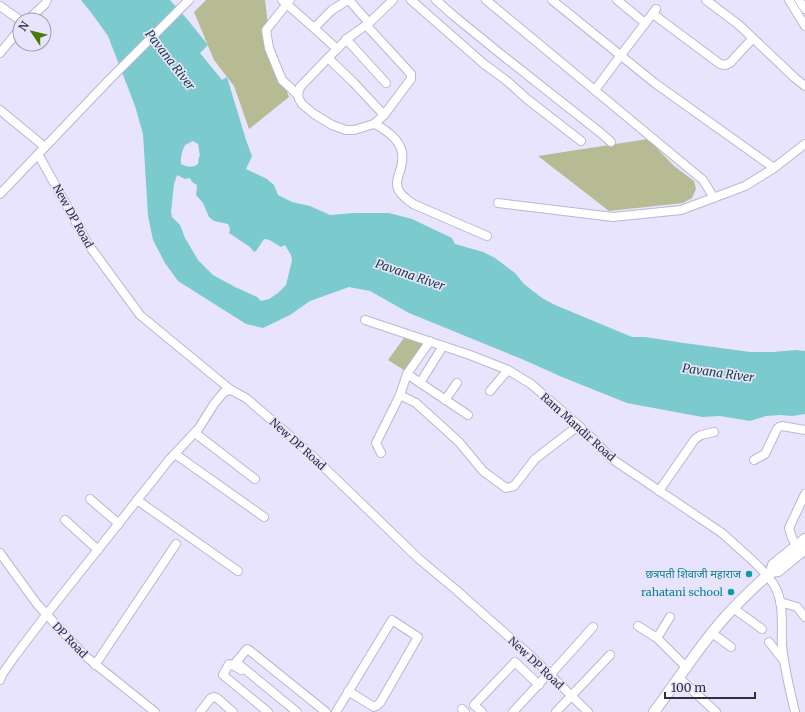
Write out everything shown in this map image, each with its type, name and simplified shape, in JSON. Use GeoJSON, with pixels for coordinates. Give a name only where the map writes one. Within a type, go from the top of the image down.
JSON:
{"type":"FeatureCollection","features":[{"type":"Feature","properties":{"kind":"main road"},"geometry":{"type":"LineString","coordinates":[[654,712],[712,633],[733,608],[770,573],[773,565],[802,547]]}},
{"type":"Feature","properties":{"kind":"street"},"geometry":{"type":"LineString","coordinates":[[37,12],[46,4],[46,0]]}},
{"type":"Feature","properties":{"kind":"street"},"geometry":{"type":"LineString","coordinates":[[0,194],[110,79],[189,0]]}},
{"type":"Feature","properties":{"kind":"street"},"geometry":{"type":"LineString","coordinates":[[314,28],[332,10],[349,0],[367,24],[411,74],[411,79],[384,115],[374,124],[354,130],[346,130],[314,114],[302,104],[298,96],[282,80],[269,48],[266,30],[287,2],[314,28],[337,49]]}},
{"type":"Feature","properties":{"kind":"street"},"geometry":{"type":"LineString","coordinates":[[298,96],[300,88],[346,39],[367,24],[393,0]]}},
{"type":"Feature","properties":{"kind":"street"},"geometry":{"type":"LineString","coordinates":[[411,0],[484,64],[581,141]]}},
{"type":"Feature","properties":{"kind":"street"},"geometry":{"type":"LineString","coordinates":[[436,0],[611,142]]}},
{"type":"Feature","properties":{"kind":"street"},"geometry":{"type":"LineString","coordinates":[[486,0],[703,180],[714,198]]}},
{"type":"Feature","properties":{"kind":"street"},"geometry":{"type":"LineString","coordinates":[[552,0],[656,84],[774,168]]}},
{"type":"Feature","properties":{"kind":"street"},"geometry":{"type":"LineString","coordinates":[[617,0],[645,23]]}},
{"type":"Feature","properties":{"kind":"street"},"geometry":{"type":"LineString","coordinates":[[706,0],[739,25],[790,74],[805,86]]}},
{"type":"Feature","properties":{"kind":"street"},"geometry":{"type":"LineString","coordinates":[[789,0],[805,26]]}},
{"type":"Feature","properties":{"kind":"street"},"geometry":{"type":"LineString","coordinates":[[799,0],[805,9]]}},
{"type":"Feature","properties":{"kind":"street"},"geometry":{"type":"LineString","coordinates":[[0,6],[12,14]]}},
{"type":"Feature","properties":{"kind":"street"},"geometry":{"type":"LineString","coordinates":[[595,90],[654,12],[720,64],[725,65],[730,63],[753,38]]}},
{"type":"Feature","properties":{"kind":"street"},"geometry":{"type":"LineString","coordinates":[[0,53],[12,39]]}},
{"type":"Feature","properties":{"kind":"street"},"geometry":{"type":"LineString","coordinates":[[346,39],[386,83]]}},
{"type":"Feature","properties":{"kind":"street"},"geometry":{"type":"LineString","coordinates":[[328,58],[384,115]]}},
{"type":"Feature","properties":{"kind":"street"},"geometry":{"type":"LineString","coordinates":[[0,110],[45,147]]}},
{"type":"Feature","properties":{"kind":"street"},"geometry":{"type":"LineString","coordinates":[[374,124],[391,135],[401,148],[403,161],[396,183],[404,197],[414,204],[487,236]]}},
{"type":"Feature","properties":{"kind":"street"},"geometry":{"type":"LineString","coordinates":[[498,203],[612,217],[681,210],[745,186],[774,168],[805,144]]}},
{"type":"Feature","properties":{"kind":"street","name":"New DP Road"},"geometry":{"type":"LineString","coordinates":[[38,154],[88,244],[140,315],[230,390],[246,398],[301,446],[419,559],[532,657],[588,712]]}},
{"type":"Feature","properties":{"kind":"street","name":"Ram Mandir Road"},"geometry":{"type":"LineString","coordinates":[[365,320],[470,355],[508,370],[531,384],[586,432],[612,459],[722,533],[770,573]]}},
{"type":"Feature","properties":{"kind":"street"},"geometry":{"type":"LineString","coordinates":[[381,453],[376,443],[400,395],[407,374],[430,342]]}},
{"type":"Feature","properties":{"kind":"street"},"geometry":{"type":"LineString","coordinates":[[420,383],[443,346]]}},
{"type":"Feature","properties":{"kind":"street"},"geometry":{"type":"LineString","coordinates":[[490,391],[508,370]]}},
{"type":"Feature","properties":{"kind":"street"},"geometry":{"type":"LineString","coordinates":[[407,374],[468,415]]}},
{"type":"Feature","properties":{"kind":"street"},"geometry":{"type":"LineString","coordinates":[[445,400],[457,383]]}},
{"type":"Feature","properties":{"kind":"street"},"geometry":{"type":"LineString","coordinates":[[0,680],[15,656],[46,615],[137,500],[175,454],[195,433],[214,404],[224,392],[230,390]]}},
{"type":"Feature","properties":{"kind":"street"},"geometry":{"type":"LineString","coordinates":[[400,395],[416,404],[459,442],[483,471],[506,488],[514,486],[535,459],[578,426]]}},
{"type":"Feature","properties":{"kind":"street"},"geometry":{"type":"LineString","coordinates":[[754,460],[765,454],[776,429],[779,427],[782,426],[805,430]]}},
{"type":"Feature","properties":{"kind":"street"},"geometry":{"type":"LineString","coordinates":[[659,491],[696,439],[701,435],[714,432]]}},
{"type":"Feature","properties":{"kind":"street"},"geometry":{"type":"LineString","coordinates":[[195,433],[256,480]]}},
{"type":"Feature","properties":{"kind":"street"},"geometry":{"type":"LineString","coordinates":[[175,454],[264,517]]}},
{"type":"Feature","properties":{"kind":"street"},"geometry":{"type":"LineString","coordinates":[[802,547],[789,528],[805,494]]}},
{"type":"Feature","properties":{"kind":"street"},"geometry":{"type":"LineString","coordinates":[[90,499],[118,524]]}},
{"type":"Feature","properties":{"kind":"street"},"geometry":{"type":"LineString","coordinates":[[137,500],[238,571]]}},
{"type":"Feature","properties":{"kind":"street"},"geometry":{"type":"LineString","coordinates":[[65,520],[98,550]]}},
{"type":"Feature","properties":{"kind":"street"},"geometry":{"type":"LineString","coordinates":[[93,663],[176,544]]}},
{"type":"Feature","properties":{"kind":"street","name":"DP Road"},"geometry":{"type":"LineString","coordinates":[[0,553],[22,585],[46,615],[84,655],[155,712]]}},
{"type":"Feature","properties":{"kind":"street"},"geometry":{"type":"LineString","coordinates":[[770,573],[780,602],[784,661],[794,712]]}},
{"type":"Feature","properties":{"kind":"street"},"geometry":{"type":"LineString","coordinates":[[780,602],[797,607],[805,617]]}},
{"type":"Feature","properties":{"kind":"street"},"geometry":{"type":"LineString","coordinates":[[733,608],[762,629]]}},
{"type":"Feature","properties":{"kind":"street"},"geometry":{"type":"LineString","coordinates":[[657,638],[670,617]]}},
{"type":"Feature","properties":{"kind":"street"},"geometry":{"type":"LineString","coordinates":[[336,712],[348,691],[392,620],[418,637],[380,703],[374,706],[348,691]]}},
{"type":"Feature","properties":{"kind":"street"},"geometry":{"type":"LineString","coordinates":[[638,626],[657,638],[687,668]]}},
{"type":"Feature","properties":{"kind":"street"},"geometry":{"type":"LineString","coordinates":[[512,712],[593,627]]}},
{"type":"Feature","properties":{"kind":"street"},"geometry":{"type":"LineString","coordinates":[[712,633],[731,647]]}},
{"type":"Feature","properties":{"kind":"street"},"geometry":{"type":"LineString","coordinates":[[769,642],[784,661]]}},
{"type":"Feature","properties":{"kind":"street"},"geometry":{"type":"LineString","coordinates":[[297,712],[236,662],[247,649],[326,712]]}},
{"type":"Feature","properties":{"kind":"street"},"geometry":{"type":"LineString","coordinates":[[556,712],[610,655]]}},
{"type":"Feature","properties":{"kind":"street"},"geometry":{"type":"LineString","coordinates":[[522,668],[532,657]]}},
{"type":"Feature","properties":{"kind":"street"},"geometry":{"type":"LineString","coordinates":[[482,712],[474,705],[515,662],[539,685]]}},
{"type":"Feature","properties":{"kind":"street"},"geometry":{"type":"LineString","coordinates":[[268,712],[223,675],[229,664],[242,670],[292,712]]}},
{"type":"Feature","properties":{"kind":"street"},"geometry":{"type":"LineString","coordinates":[[679,678],[716,712]]}},
{"type":"Feature","properties":{"kind":"street"},"geometry":{"type":"LineString","coordinates":[[200,712],[211,698],[214,697],[232,712]]}},
{"type":"Feature","properties":{"kind":"shaded area"},"geometry":{"type":"Polygon","coordinates":[[[206,0],[265,0],[271,51],[289,97],[249,129],[234,86],[214,60],[194,12],[206,0]]]}},
{"type":"Feature","properties":{"kind":"shaded area"},"geometry":{"type":"Polygon","coordinates":[[[648,139],[674,166],[694,181],[696,189],[692,198],[683,203],[609,211],[538,156],[648,139]]]}},
{"type":"Feature","properties":{"kind":"shaded area"},"geometry":{"type":"Polygon","coordinates":[[[406,335],[428,342],[407,372],[388,360],[406,335]]]}},
{"type":"Feature","properties":{"kind":"water","name":"Pavana River"},"geometry":{"type":"Polygon","coordinates":[[[81,0],[170,0],[208,45],[200,53],[222,80],[227,77],[252,156],[246,169],[267,179],[274,185],[278,195],[292,202],[310,206],[330,215],[389,213],[412,219],[452,238],[455,244],[483,252],[495,258],[515,273],[524,284],[542,298],[555,305],[632,337],[645,337],[750,352],[805,351],[805,414],[792,416],[766,416],[750,421],[720,416],[702,417],[627,403],[409,313],[370,291],[349,287],[310,301],[290,315],[263,328],[246,324],[178,281],[165,263],[153,240],[148,216],[143,134],[135,106],[108,36],[81,0]],[[193,141],[185,145],[182,154],[181,164],[185,166],[190,167],[198,164],[200,156],[198,144],[193,141]],[[177,175],[174,184],[171,212],[172,217],[180,225],[185,238],[198,260],[213,275],[257,297],[261,301],[269,299],[278,293],[286,285],[292,260],[291,255],[285,245],[281,247],[264,239],[254,252],[250,247],[229,233],[230,229],[228,224],[214,221],[209,217],[203,203],[196,195],[197,185],[192,182],[190,178],[185,179],[177,175]]]}},
{"type":"Feature","properties":{"kind":"place","name":"छत्रपती शिवाजी महाराज"},"geometry":{"type":"Point","coordinates":[749,574]}},
{"type":"Feature","properties":{"kind":"place","name":"rahatani school"},"geometry":{"type":"Point","coordinates":[731,592]}}]}
